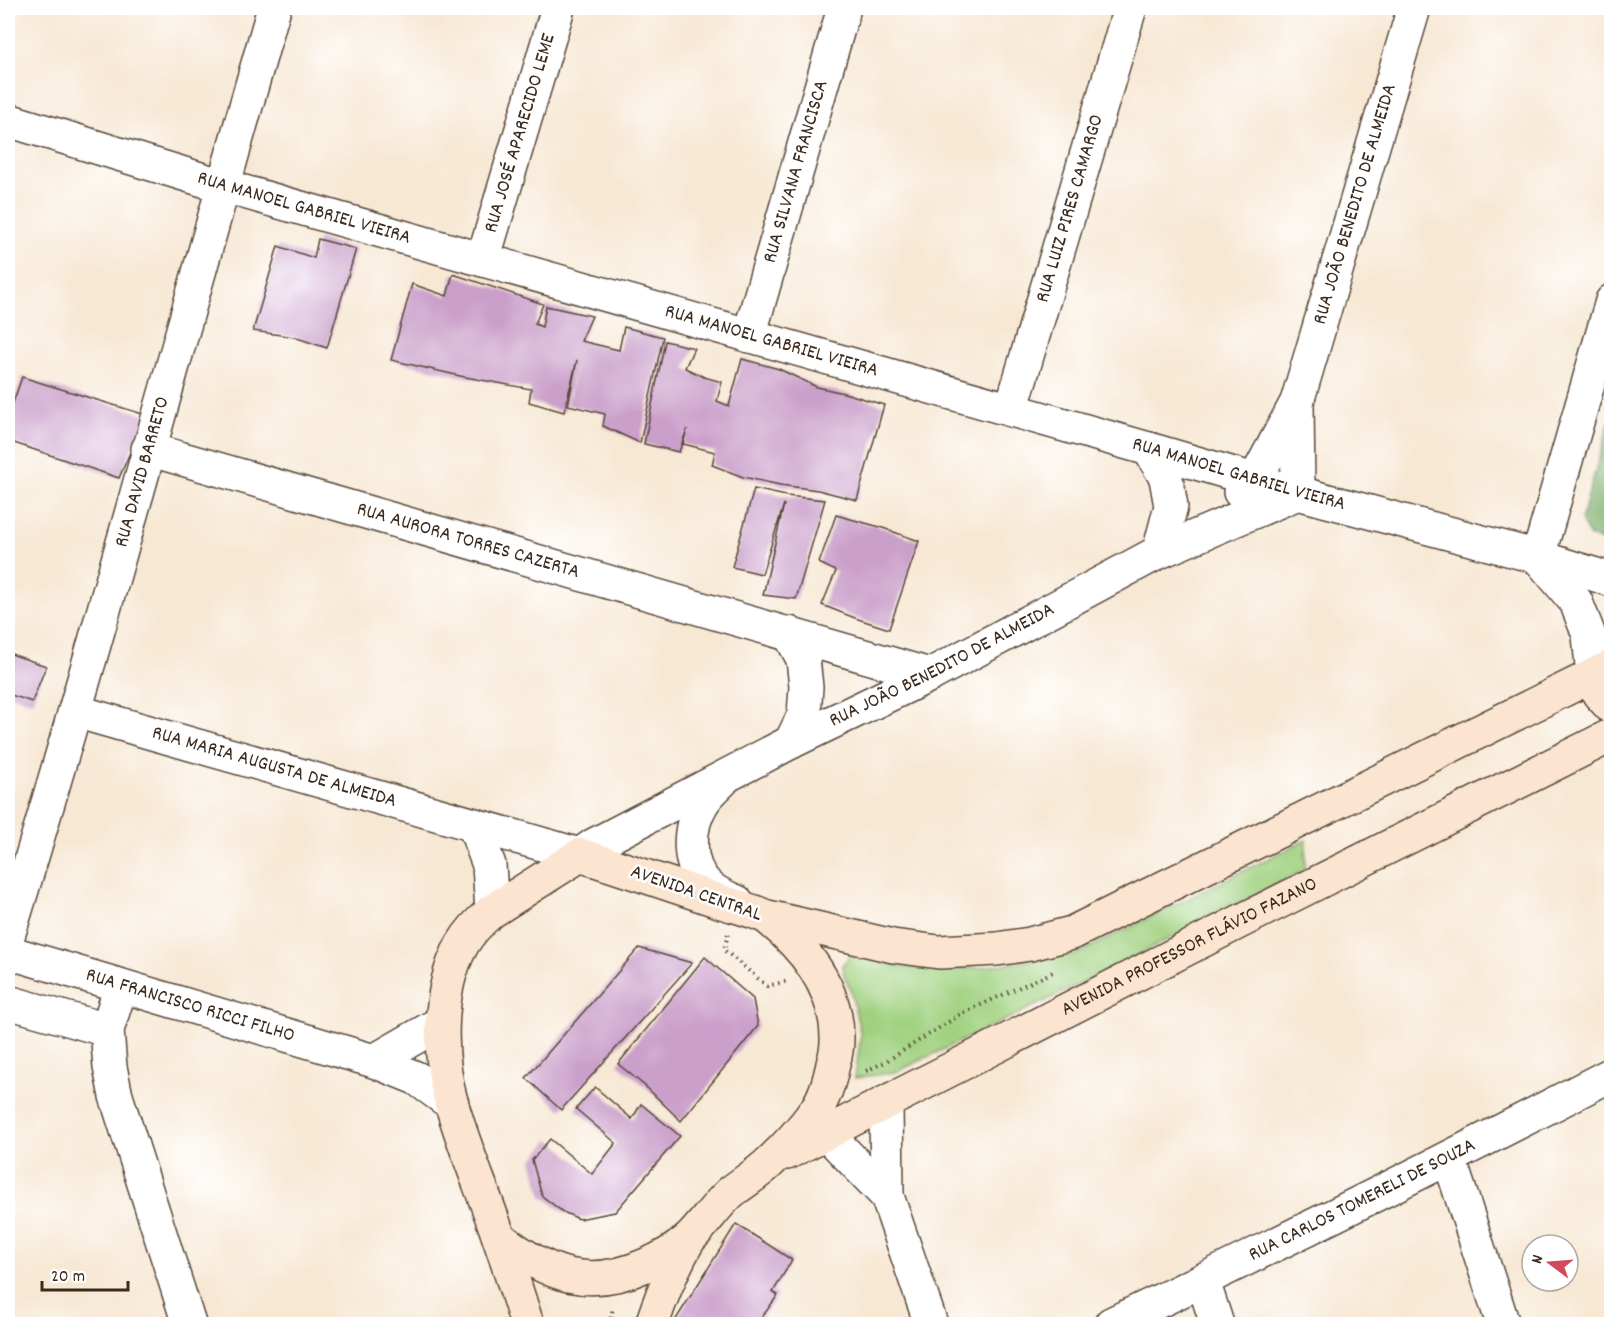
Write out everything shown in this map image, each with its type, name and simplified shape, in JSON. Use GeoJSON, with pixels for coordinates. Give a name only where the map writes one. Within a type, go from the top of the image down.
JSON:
{"type":"FeatureCollection","features":[{"type":"Feature","properties":{"kind":"street","name":"RUA DAVID BARRETO"},"geometry":{"type":"LineString","coordinates":[[8,936],[75,711],[274,8]]}},
{"type":"Feature","properties":{"kind":"street","name":"RUA JOSÉ APARECIDO LEME"},"geometry":{"type":"LineString","coordinates":[[483,260],[558,8]]}},
{"type":"Feature","properties":{"kind":"street","name":"RUA SILVANA FRANCISCA"},"geometry":{"type":"LineString","coordinates":[[749,336],[844,8]]}},
{"type":"Feature","properties":{"kind":"street","name":"RUA LUIZ PIRES CAMARGO"},"geometry":{"type":"LineString","coordinates":[[1011,410],[1130,8]]}},
{"type":"Feature","properties":{"kind":"street","name":"RUA JOÃO BENEDITO DE ALMEIDA"},"geometry":{"type":"LineString","coordinates":[[1158,552],[1256,480],[1297,402],[1414,8]]}},
{"type":"Feature","properties":{"kind":"street","name":"RUA MANOEL GABRIEL VIEIRA"},"geometry":{"type":"LineString","coordinates":[[8,120],[222,186],[1149,448],[1298,493],[1538,557],[1611,580]]}},
{"type":"Feature","properties":{"kind":"street"},"geometry":{"type":"LineString","coordinates":[[1611,301],[1538,557],[1575,602],[1602,671],[1599,694],[1611,708]]}},
{"type":"Feature","properties":{"kind":"street","name":"RUA JOÃO BENEDITO DE ALMEIDA"},"geometry":{"type":"LineString","coordinates":[[580,855],[594,845],[791,742],[930,675],[1158,552],[1298,493],[1297,402]]}},
{"type":"Feature","properties":{"kind":"street"},"geometry":{"type":"LineString","coordinates":[[1149,448],[1166,478],[1171,506],[1158,552]]}},
{"type":"Feature","properties":{"kind":"street","name":"RUA AURORA TORRES CAZERTA"},"geometry":{"type":"LineString","coordinates":[[148,449],[930,675]]}},
{"type":"Feature","properties":{"kind":"street"},"geometry":{"type":"LineString","coordinates":[[789,633],[803,659],[806,687],[804,715],[791,742]]}},
{"type":"Feature","properties":{"kind":"street"},"geometry":{"type":"LineString","coordinates":[[766,917],[893,946],[939,952],[998,949],[1030,944],[1072,933],[1602,671]]}},
{"type":"Feature","properties":{"kind":"street","name":"RUA MARIA AUGUSTA DE ALMEIDA"},"geometry":{"type":"LineString","coordinates":[[75,711],[580,855]]}},
{"type":"Feature","properties":{"kind":"street","name":"AVENIDA PROFESSOR FLÁVIO FAZANO"},"geometry":{"type":"LineString","coordinates":[[770,1162],[1611,735]]}},
{"type":"Feature","properties":{"kind":"street","name":"RUA JOÃO BENEDITO DE ALMEIDA"},"geometry":{"type":"LineString","coordinates":[[725,777],[704,802],[694,821],[691,840],[693,857],[698,873],[708,886],[766,917]]}},
{"type":"Feature","properties":{"kind":"street"},"geometry":{"type":"LineString","coordinates":[[474,825],[489,865],[492,910]]}},
{"type":"Feature","properties":{"kind":"street"},"geometry":{"type":"LineString","coordinates":[[527,1324],[500,1238],[452,1104],[443,1059],[442,1022],[445,995],[456,958],[479,922],[492,910],[580,855]]}},
{"type":"Feature","properties":{"kind":"street","name":"AVENIDA CENTRAL"},"geometry":{"type":"LineString","coordinates":[[500,1238],[519,1253],[541,1265],[578,1278],[595,1279],[617,1276],[658,1260],[689,1239],[728,1195],[770,1162],[801,1129],[817,1108],[829,1080],[837,1044],[836,1023],[829,995],[816,968],[798,946],[766,917],[580,855]]}},
{"type":"Feature","properties":{"kind":"street","name":"RUA FRANCISCO RICCI FILHO"},"geometry":{"type":"LineString","coordinates":[[8,952],[374,1061],[416,1078],[452,1104]]}},
{"type":"Feature","properties":{"kind":"street"},"geometry":{"type":"LineString","coordinates":[[121,986],[107,1030],[110,1066],[116,1096],[189,1324]]}},
{"type":"Feature","properties":{"kind":"street"},"geometry":{"type":"LineString","coordinates":[[8,1002],[107,1030]]}},
{"type":"Feature","properties":{"kind":"street"},"geometry":{"type":"LineString","coordinates":[[374,1061],[442,1022]]}},
{"type":"Feature","properties":{"kind":"street","name":"RUA CARLOS TOMERELI DE SOUZA"},"geometry":{"type":"LineString","coordinates":[[1112,1324],[1449,1158],[1611,1074]]}},
{"type":"Feature","properties":{"kind":"street"},"geometry":{"type":"LineString","coordinates":[[886,1103],[887,1196],[931,1324]]}},
{"type":"Feature","properties":{"kind":"street"},"geometry":{"type":"LineString","coordinates":[[826,1133],[887,1196]]}},
{"type":"Feature","properties":{"kind":"street"},"geometry":{"type":"LineString","coordinates":[[1449,1158],[1503,1324]]}},
{"type":"Feature","properties":{"kind":"street"},"geometry":{"type":"LineString","coordinates":[[652,1324],[666,1284],[689,1239]]}},
{"type":"Feature","properties":{"kind":"street"},"geometry":{"type":"LineString","coordinates":[[1203,1281],[1217,1324]]}},
{"type":"Feature","properties":{"kind":"path"},"geometry":{"type":"LineString","coordinates":[[729,929],[724,950],[767,986],[795,979]]}},
{"type":"Feature","properties":{"kind":"path"},"geometry":{"type":"LineString","coordinates":[[610,1324],[613,1307]]}},
{"type":"Feature","properties":{"kind":"green space"},"geometry":{"type":"Polygon","coordinates":[[[1611,417],[1611,544],[1590,537],[1581,520],[1611,417]]]}},
{"type":"Feature","properties":{"kind":"green space"},"geometry":{"type":"Polygon","coordinates":[[[1306,840],[1305,870],[1066,991],[896,1072],[855,1078],[861,1035],[850,988],[844,975],[843,964],[850,956],[865,957],[905,967],[977,968],[1076,954],[1306,840]]]}},
{"type":"Feature","properties":{"kind":"building"},"geometry":{"type":"Polygon","coordinates":[[[318,239],[356,249],[327,348],[294,337],[253,331],[278,246],[314,258],[318,239]]]}},
{"type":"Feature","properties":{"kind":"building"},"geometry":{"type":"Polygon","coordinates":[[[453,274],[543,304],[535,324],[542,327],[546,306],[592,316],[581,341],[619,350],[624,327],[663,337],[640,443],[603,426],[605,414],[568,405],[577,360],[564,412],[529,402],[531,389],[391,360],[412,284],[447,296],[453,274]]]}},
{"type":"Feature","properties":{"kind":"building"},"geometry":{"type":"Polygon","coordinates":[[[665,341],[694,348],[685,368],[722,382],[717,401],[729,406],[742,359],[779,369],[817,387],[884,405],[857,500],[818,490],[743,477],[712,465],[715,452],[683,444],[687,429],[679,452],[644,444],[665,341]]]}},
{"type":"Feature","properties":{"kind":"building"},"geometry":{"type":"Polygon","coordinates":[[[22,377],[146,415],[119,478],[8,441],[8,417],[22,377]]]}},
{"type":"Feature","properties":{"kind":"building"},"geometry":{"type":"Polygon","coordinates":[[[754,489],[786,496],[825,500],[796,599],[763,595],[784,504],[762,574],[732,567],[754,489]]]}},
{"type":"Feature","properties":{"kind":"building"},"geometry":{"type":"Polygon","coordinates":[[[836,515],[919,541],[889,629],[822,605],[836,571],[819,563],[836,515]]]}},
{"type":"Feature","properties":{"kind":"building"},"geometry":{"type":"Polygon","coordinates":[[[8,653],[46,666],[32,702],[8,694],[8,653]]]}},
{"type":"Feature","properties":{"kind":"building"},"geometry":{"type":"Polygon","coordinates":[[[639,948],[692,963],[561,1110],[526,1078],[639,948]]]}},
{"type":"Feature","properties":{"kind":"building"},"geometry":{"type":"Polygon","coordinates":[[[705,957],[753,999],[758,1026],[681,1121],[645,1086],[618,1064],[705,957]]]}},
{"type":"Feature","properties":{"kind":"building"},"geometry":{"type":"Polygon","coordinates":[[[595,1087],[632,1119],[641,1104],[680,1136],[615,1212],[579,1219],[563,1212],[542,1196],[532,1160],[550,1139],[592,1174],[616,1143],[576,1109],[595,1087]]]}},
{"type":"Feature","properties":{"kind":"building"},"geometry":{"type":"Polygon","coordinates":[[[736,1224],[792,1260],[773,1292],[778,1295],[757,1324],[673,1324],[736,1224]]]}}]}
